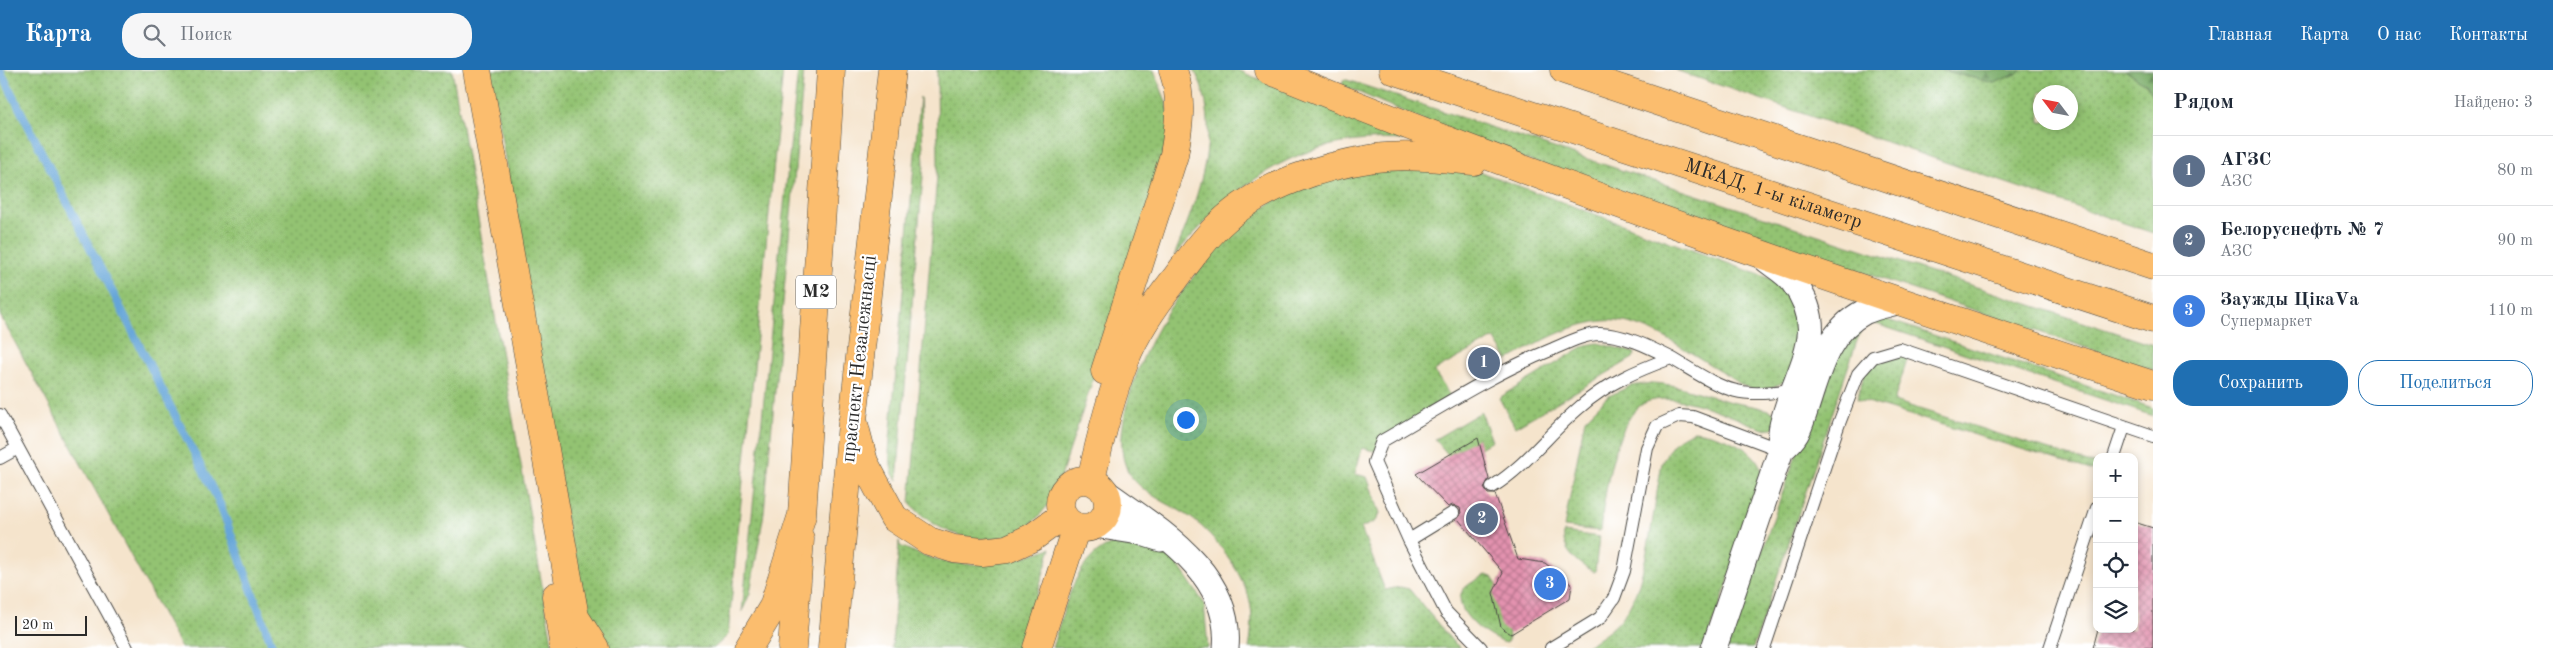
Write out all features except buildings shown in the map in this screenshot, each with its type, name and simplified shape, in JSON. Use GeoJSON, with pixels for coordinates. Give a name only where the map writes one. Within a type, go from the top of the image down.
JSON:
{"type":"FeatureCollection","features":[{"type":"Feature","properties":{"kind":"main road"},"geometry":{"type":"LineString","coordinates":[[463,70],[564,648]]}},
{"type":"Feature","properties":{"kind":"main road"},"geometry":{"type":"LineString","coordinates":[[476,70],[575,617],[595,648]]}},
{"type":"Feature","properties":{"kind":"main road","name":"М2"},"geometry":{"type":"LineString","coordinates":[[792,648],[831,70]]}},
{"type":"Feature","properties":{"kind":"main road","name":"праспект Незалежнасці"},"geometry":{"type":"LineString","coordinates":[[832,648],[853,420],[892,70]]}},
{"type":"Feature","properties":{"kind":"main road"},"geometry":{"type":"LineString","coordinates":[[1089,484],[1174,155],[1180,119],[1178,86],[1173,70]]}},
{"type":"Feature","properties":{"kind":"main road"},"geometry":{"type":"LineString","coordinates":[[1269,70],[1503,163],[1761,255],[1897,302],[2153,385]]}},
{"type":"Feature","properties":{"kind":"main road","name":"МКАД, 1-ы кіламетр"},"geometry":{"type":"LineString","coordinates":[[1393,70],[2153,319]]}},
{"type":"Feature","properties":{"kind":"main road"},"geometry":{"type":"LineString","coordinates":[[1564,70],[2153,266]]}},
{"type":"Feature","properties":{"kind":"main road"},"geometry":{"type":"LineString","coordinates":[[1600,70],[1650,100]]}},
{"type":"Feature","properties":{"kind":"main road"},"geometry":{"type":"LineString","coordinates":[[1089,484],[1106,418],[1125,358],[1157,303],[1192,256],[1221,223],[1252,201],[1289,181],[1336,166],[1377,158],[1411,157],[1503,163]]}},
{"type":"Feature","properties":{"kind":"main road"},"geometry":{"type":"LineString","coordinates":[[853,420],[864,462],[894,518],[929,541],[954,549],[982,552],[1007,549],[1078,523],[1103,519],[1107,511],[1108,501],[1089,484]]}},
{"type":"Feature","properties":{"kind":"main road"},"geometry":{"type":"LineString","coordinates":[[1078,523],[1059,506],[1060,497],[1089,484]]}},
{"type":"Feature","properties":{"kind":"main road"},"geometry":{"type":"LineString","coordinates":[[748,648],[773,608],[802,515]]}},
{"type":"Feature","properties":{"kind":"main road"},"geometry":{"type":"LineString","coordinates":[[1037,648],[1078,523]]}},
{"type":"Feature","properties":{"kind":"street"},"geometry":{"type":"LineString","coordinates":[[1714,648],[1781,450],[1779,432],[1808,351],[1812,326],[1808,310],[1792,281],[1761,255]]}},
{"type":"Feature","properties":{"kind":"street"},"geometry":{"type":"LineString","coordinates":[[1781,450],[1795,438],[1824,357],[1836,335],[1848,322],[1865,311],[1897,302]]}},
{"type":"Feature","properties":{"kind":"street"},"geometry":{"type":"LineString","coordinates":[[1089,484],[1178,544],[1192,559],[1213,589],[1224,614],[1226,648]]}},
{"type":"Feature","properties":{"kind":"street"},"geometry":{"type":"LineString","coordinates":[[1078,523],[1139,532],[1178,544]]}},
{"type":"Feature","properties":{"kind":"lane"},"geometry":{"type":"LineString","coordinates":[[1481,648],[1446,612],[1409,540],[1374,462],[1382,441],[1520,362],[1574,340],[1599,334],[1624,338],[1647,346],[1726,390],[1744,394],[1768,394],[1794,389]]}},
{"type":"Feature","properties":{"kind":"lane"},"geometry":{"type":"LineString","coordinates":[[1764,648],[1838,426],[1858,374],[1873,357],[1900,349],[2153,436]]}},
{"type":"Feature","properties":{"kind":"lane"},"geometry":{"type":"LineString","coordinates":[[1492,487],[1514,473],[1580,407],[1613,383],[1635,371],[1671,358]]}},
{"type":"Feature","properties":{"kind":"lane"},"geometry":{"type":"LineString","coordinates":[[0,415],[127,648]]}},
{"type":"Feature","properties":{"kind":"lane"},"geometry":{"type":"LineString","coordinates":[[1551,648],[1600,618],[1614,598],[1624,571],[1647,448],[1657,426],[1679,416],[1693,418],[1781,450]]}},
{"type":"Feature","properties":{"kind":"lane"},"geometry":{"type":"LineString","coordinates":[[2115,453],[2124,427]]}},
{"type":"Feature","properties":{"kind":"lane"},"geometry":{"type":"LineString","coordinates":[[0,458],[18,448]]}},
{"type":"Feature","properties":{"kind":"lane"},"geometry":{"type":"LineString","coordinates":[[1409,540],[1453,513]]}},
{"type":"Feature","properties":{"kind":"lane"},"geometry":{"type":"LineString","coordinates":[[2050,648],[2093,520]]}},
{"type":"Feature","properties":{"kind":"green space"},"geometry":{"type":"Polygon","coordinates":[[[0,70],[452,70],[553,648],[181,648],[0,315],[0,70]]]}},
{"type":"Feature","properties":{"kind":"green space"},"geometry":{"type":"Polygon","coordinates":[[[490,70],[783,70],[728,635],[714,648],[611,648],[592,624],[579,596],[490,70]]]}},
{"type":"Feature","properties":{"kind":"green space"},"geometry":{"type":"Polygon","coordinates":[[[798,70],[804,70],[764,513],[750,593],[742,612],[798,70]]]}},
{"type":"Feature","properties":{"kind":"green space"},"geometry":{"type":"Polygon","coordinates":[[[937,70],[1154,70],[1168,107],[1170,129],[1134,256],[1054,497],[1039,516],[1028,526],[1013,534],[998,538],[965,537],[949,532],[921,515],[910,503],[938,164],[937,70]]]}},
{"type":"Feature","properties":{"kind":"green space"},"geometry":{"type":"Polygon","coordinates":[[[1194,70],[1237,70],[1404,140],[1366,140],[1333,145],[1302,154],[1274,167],[1248,184],[1223,205],[1174,256],[1199,188],[1208,140],[1208,116],[1203,92],[1194,70]]]}},
{"type":"Feature","properties":{"kind":"green space"},"geometry":{"type":"Polygon","coordinates":[[[1675,70],[1941,70],[1994,83],[2019,73],[2021,70],[2124,70],[2146,84],[2153,95],[2153,233],[1675,70]]]}},
{"type":"Feature","properties":{"kind":"green space"},"geometry":{"type":"Polygon","coordinates":[[[1941,70],[2021,70],[2019,73],[1994,83],[1941,70]]]}},
{"type":"Feature","properties":{"kind":"green space"},"geometry":{"type":"Polygon","coordinates":[[[2124,70],[2153,70],[2153,95],[2146,84],[2124,70]]]}},
{"type":"Feature","properties":{"kind":"green space"},"geometry":{"type":"Polygon","coordinates":[[[1344,79],[2153,345],[2153,370],[1468,140],[1342,85],[1344,79]]]}},
{"type":"Feature","properties":{"kind":"green space"},"geometry":{"type":"Polygon","coordinates":[[[920,97],[924,164],[897,481],[892,472],[889,451],[920,97]]]}},
{"type":"Feature","properties":{"kind":"green space"},"geometry":{"type":"Polygon","coordinates":[[[1383,166],[1467,167],[1776,281],[1803,308],[1792,378],[1766,389],[1749,388],[1667,338],[1618,321],[1589,323],[1564,331],[1508,360],[1494,338],[1434,371],[1450,396],[1375,451],[1362,448],[1355,474],[1367,477],[1380,513],[1376,521],[1361,528],[1385,590],[1400,587],[1409,589],[1453,642],[1461,648],[1249,648],[1252,627],[1251,605],[1243,582],[1232,562],[1218,543],[1202,527],[1138,484],[1126,467],[1122,450],[1122,430],[1126,408],[1141,363],[1170,308],[1216,250],[1230,236],[1259,211],[1284,195],[1326,181],[1383,166]]]}},
{"type":"Feature","properties":{"kind":"green space"},"geometry":{"type":"Polygon","coordinates":[[[1873,315],[2153,408],[2153,416],[1864,320],[1753,648],[1727,648],[1800,444],[1828,358],[1849,324],[1858,318],[1873,315]]]}},
{"type":"Feature","properties":{"kind":"green space"},"geometry":{"type":"Polygon","coordinates":[[[1598,343],[1635,353],[1633,358],[1515,427],[1499,398],[1586,345],[1598,343]]]}},
{"type":"Feature","properties":{"kind":"green space"},"geometry":{"type":"Polygon","coordinates":[[[1886,350],[1908,357],[1894,401],[2093,464],[2093,471],[1857,399],[1867,364],[1886,350]]]}},
{"type":"Feature","properties":{"kind":"green space"},"geometry":{"type":"Polygon","coordinates":[[[1652,383],[1682,388],[1731,402],[1761,408],[1778,415],[1773,428],[1763,429],[1722,412],[1692,403],[1663,399],[1650,401],[1638,408],[1628,420],[1620,438],[1608,479],[1600,531],[1564,527],[1585,419],[1607,397],[1630,386],[1652,383]]]}},
{"type":"Feature","properties":{"kind":"green space"},"geometry":{"type":"Polygon","coordinates":[[[1481,412],[1492,441],[1455,463],[1435,439],[1481,412]]]}},
{"type":"Feature","properties":{"kind":"green space"},"geometry":{"type":"Polygon","coordinates":[[[1694,431],[1721,437],[1748,451],[1759,464],[1764,479],[1705,648],[1583,648],[1611,629],[1625,614],[1633,601],[1649,542],[1662,463],[1674,443],[1694,431]]]}},
{"type":"Feature","properties":{"kind":"green space"},"geometry":{"type":"Polygon","coordinates":[[[1564,532],[1599,537],[1595,572],[1583,566],[1573,557],[1565,545],[1564,532]]]}},
{"type":"Feature","properties":{"kind":"green space"},"geometry":{"type":"Polygon","coordinates":[[[1123,540],[1156,547],[1176,562],[1204,603],[1208,648],[1052,648],[1064,608],[1075,581],[1083,568],[1102,549],[1123,540]]]}},
{"type":"Feature","properties":{"kind":"green space"},"geometry":{"type":"Polygon","coordinates":[[[899,541],[900,546],[939,560],[975,564],[1011,560],[1051,548],[1021,648],[892,648],[899,541]]]}},
{"type":"Feature","properties":{"kind":"green space"},"geometry":{"type":"Polygon","coordinates":[[[1485,575],[1492,577],[1503,594],[1509,637],[1507,643],[1491,637],[1482,631],[1466,615],[1462,606],[1460,598],[1463,590],[1485,575]]]}},
{"type":"Feature","properties":{"kind":"waterway"},"geometry":{"type":"LineString","coordinates":[[0,70],[220,504],[273,648]]}},
{"type":"Feature","properties":{"kind":"place","name":"АГЗС"},"geometry":{"type":"Point","coordinates":[1484,363]}},
{"type":"Feature","properties":{"kind":"place","name":"Белоруснефть № 7"},"geometry":{"type":"Point","coordinates":[1482,519]}},
{"type":"Feature","properties":{"kind":"place","name":"Заужды ЦікаVа"},"geometry":{"type":"Point","coordinates":[1550,584]}}]}
